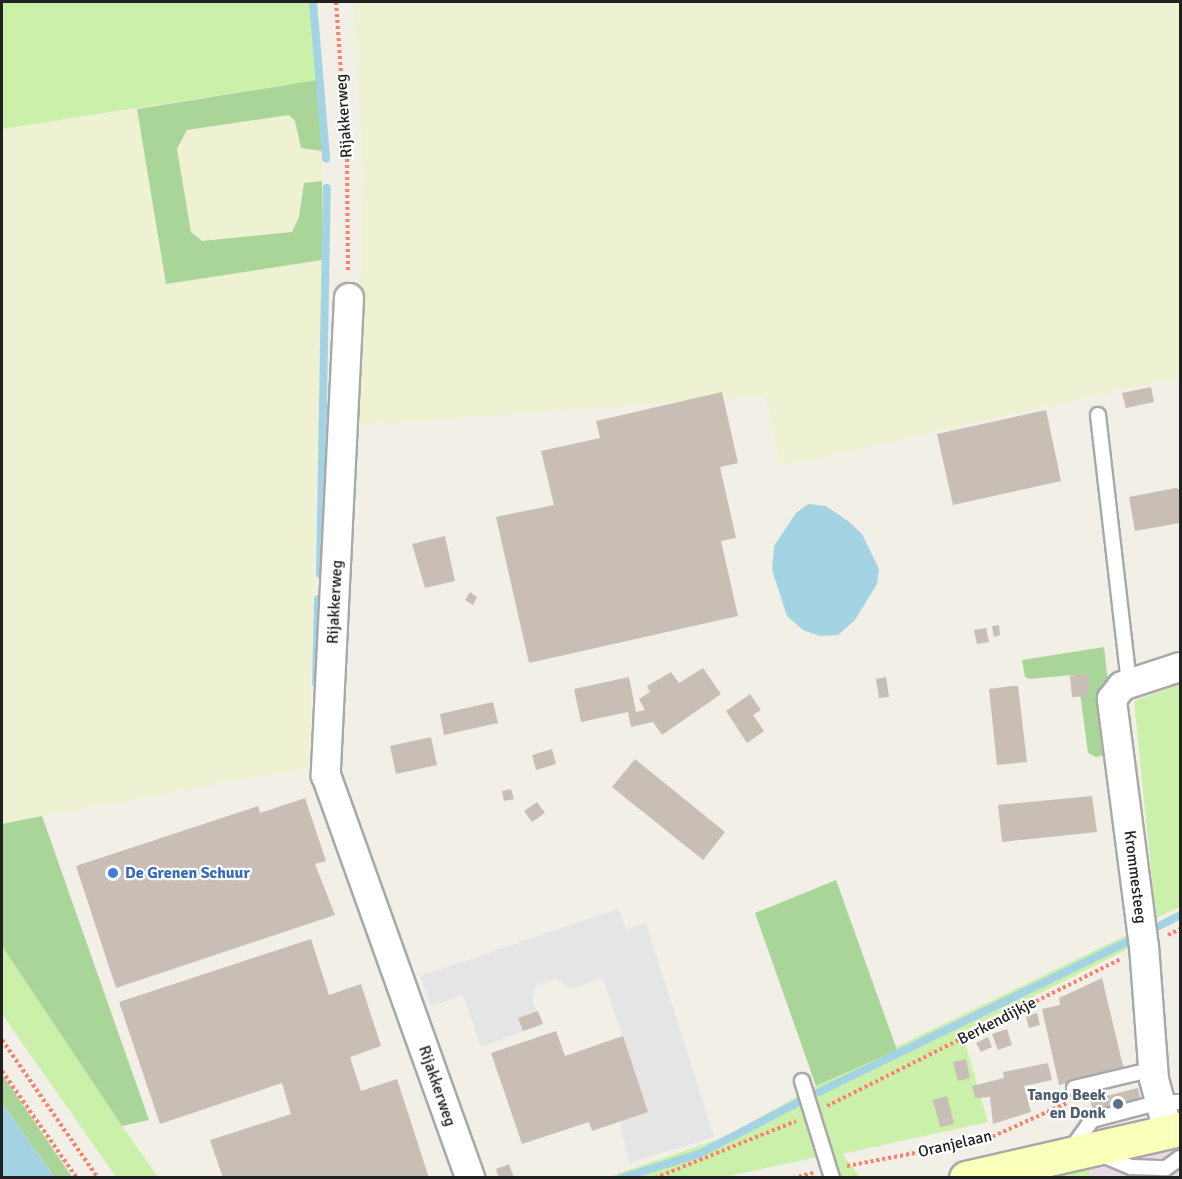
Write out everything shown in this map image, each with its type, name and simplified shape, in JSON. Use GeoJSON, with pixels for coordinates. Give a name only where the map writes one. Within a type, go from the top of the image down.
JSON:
{"type":"FeatureCollection","features":[{"type":"Feature","properties":{"kind":"main road"},"geometry":{"type":"LineString","coordinates":[[966,1178],[1078,1152],[1174,1124]]}},
{"type":"Feature","properties":{"kind":"street","name":"Rijakkerweg"},"geometry":{"type":"LineString","coordinates":[[349,298],[326,775],[470,1178]]}},
{"type":"Feature","properties":{"kind":"street"},"geometry":{"type":"LineString","coordinates":[[1129,684],[1180,667]]}},
{"type":"Feature","properties":{"kind":"street","name":"Krommesteeg"},"geometry":{"type":"LineString","coordinates":[[1129,684],[1112,699],[1144,947],[1154,1069],[1174,1124]]}},
{"type":"Feature","properties":{"kind":"lane"},"geometry":{"type":"LineString","coordinates":[[1098,415],[1129,684]]}},
{"type":"Feature","properties":{"kind":"lane"},"geometry":{"type":"LineString","coordinates":[[1074,1094],[1154,1069]]}},
{"type":"Feature","properties":{"kind":"lane"},"geometry":{"type":"LineString","coordinates":[[802,1081],[831,1174]]}},
{"type":"Feature","properties":{"kind":"path","name":"Rijakkerweg"},"geometry":{"type":"LineString","coordinates":[[336,2],[347,159],[349,298]]}},
{"type":"Feature","properties":{"kind":"path","name":"Berkendijkje"},"geometry":{"type":"LineString","coordinates":[[655,1178],[813,1113],[1180,929]]}},
{"type":"Feature","properties":{"kind":"path"},"geometry":{"type":"LineString","coordinates":[[2,1040],[98,1178]]}},
{"type":"Feature","properties":{"kind":"path"},"geometry":{"type":"LineString","coordinates":[[2,1071],[77,1178]]}},
{"type":"Feature","properties":{"kind":"path","name":"Oranjelaan"},"geometry":{"type":"LineString","coordinates":[[793,1178],[831,1174],[987,1139],[1074,1094]]}},
{"type":"Feature","properties":{"kind":"shaded area"},"geometry":{"type":"Polygon","coordinates":[[[618,909],[626,929],[646,923],[714,1137],[629,1163],[620,1121],[648,1112],[603,978],[570,989],[556,978],[535,986],[532,1001],[537,1012],[519,1018],[523,1031],[481,1047],[463,995],[431,1006],[420,976],[618,909]]]}},
{"type":"Feature","properties":{"kind":"shaded area"},"geometry":{"type":"Polygon","coordinates":[[[1180,1135],[1180,1177],[950,1178],[1067,1154],[1180,1135]]]}},
{"type":"Feature","properties":{"kind":"green space"},"geometry":{"type":"Polygon","coordinates":[[[2,2],[312,2],[317,80],[2,129],[2,2]]]}},
{"type":"Feature","properties":{"kind":"green space"},"geometry":{"type":"Polygon","coordinates":[[[353,2],[1180,2],[1180,377],[781,466],[765,396],[357,425],[363,173],[353,2]]]}},
{"type":"Feature","properties":{"kind":"green space"},"geometry":{"type":"Polygon","coordinates":[[[317,80],[322,151],[301,148],[295,121],[289,115],[187,130],[177,149],[191,232],[202,241],[292,232],[299,217],[304,183],[322,181],[322,260],[166,284],[137,109],[317,80]]]}},
{"type":"Feature","properties":{"kind":"green space"},"geometry":{"type":"Polygon","coordinates":[[[137,109],[166,284],[322,260],[309,767],[2,824],[2,129],[137,109]]]}},
{"type":"Feature","properties":{"kind":"green space"},"geometry":{"type":"Polygon","coordinates":[[[289,115],[295,121],[301,147],[322,151],[322,181],[303,183],[299,217],[292,232],[202,241],[191,232],[177,148],[180,139],[187,130],[289,115]]]}},
{"type":"Feature","properties":{"kind":"green space"},"geometry":{"type":"Polygon","coordinates":[[[1104,647],[1116,753],[1096,757],[1088,753],[1078,678],[1073,675],[1029,679],[1025,677],[1022,660],[1104,647]]]}},
{"type":"Feature","properties":{"kind":"green space"},"geometry":{"type":"Polygon","coordinates":[[[1180,684],[1180,907],[1156,918],[1134,701],[1180,684]]]}},
{"type":"Feature","properties":{"kind":"green space"},"geometry":{"type":"Polygon","coordinates":[[[42,816],[149,1120],[122,1126],[2,946],[2,824],[42,816]]]}},
{"type":"Feature","properties":{"kind":"green space"},"geometry":{"type":"Polygon","coordinates":[[[836,880],[897,1050],[816,1086],[755,913],[836,880]]]}},
{"type":"Feature","properties":{"kind":"green space"},"geometry":{"type":"Polygon","coordinates":[[[1133,932],[1134,946],[962,1032],[988,1122],[842,1154],[860,1177],[826,1177],[822,1156],[724,1177],[605,1178],[725,1137],[816,1086],[1133,932]]]}},
{"type":"Feature","properties":{"kind":"green space"},"geometry":{"type":"Polygon","coordinates":[[[2,946],[158,1177],[116,1177],[2,1014],[2,946]]]}},
{"type":"Feature","properties":{"kind":"green space"},"geometry":{"type":"Polygon","coordinates":[[[2,1074],[72,1177],[54,1177],[2,1103],[2,1074]]]}},
{"type":"Feature","properties":{"kind":"green space"},"geometry":{"type":"Polygon","coordinates":[[[1086,1163],[1091,1177],[1021,1178],[1086,1163]]]}},
{"type":"Feature","properties":{"kind":"water"},"geometry":{"type":"Polygon","coordinates":[[[808,504],[826,506],[848,521],[862,534],[879,569],[877,584],[855,620],[838,635],[820,636],[803,630],[787,616],[772,570],[774,546],[796,513],[808,504]]]}},
{"type":"Feature","properties":{"kind":"water"},"geometry":{"type":"Polygon","coordinates":[[[2,1103],[54,1177],[2,1177],[2,1103]]]}},
{"type":"Feature","properties":{"kind":"building"},"geometry":{"type":"Polygon","coordinates":[[[1151,387],[1154,402],[1126,408],[1122,393],[1151,387]]]}},
{"type":"Feature","properties":{"kind":"building"},"geometry":{"type":"Polygon","coordinates":[[[722,392],[738,463],[720,467],[736,538],[721,541],[738,616],[529,663],[496,517],[554,505],[541,451],[600,438],[596,421],[722,392]]]}},
{"type":"Feature","properties":{"kind":"building"},"geometry":{"type":"Polygon","coordinates":[[[1046,410],[1061,481],[953,505],[937,434],[1046,410]]]}},
{"type":"Feature","properties":{"kind":"building"},"geometry":{"type":"Polygon","coordinates":[[[1176,488],[1180,490],[1180,523],[1135,531],[1129,497],[1176,488]]]}},
{"type":"Feature","properties":{"kind":"building"},"geometry":{"type":"Polygon","coordinates":[[[445,536],[455,581],[425,588],[412,544],[445,536]]]}},
{"type":"Feature","properties":{"kind":"building"},"geometry":{"type":"Polygon","coordinates":[[[470,592],[477,597],[473,605],[465,600],[470,592]]]}},
{"type":"Feature","properties":{"kind":"building"},"geometry":{"type":"Polygon","coordinates":[[[999,625],[1000,635],[994,637],[992,626],[999,625]]]}},
{"type":"Feature","properties":{"kind":"building"},"geometry":{"type":"Polygon","coordinates":[[[986,628],[989,642],[977,644],[974,630],[986,628]]]}},
{"type":"Feature","properties":{"kind":"building"},"geometry":{"type":"Polygon","coordinates":[[[703,668],[721,694],[662,735],[653,722],[631,727],[628,712],[581,722],[574,689],[629,677],[636,712],[645,710],[639,699],[650,692],[647,686],[671,672],[679,683],[703,668]]]}},
{"type":"Feature","properties":{"kind":"building"},"geometry":{"type":"Polygon","coordinates":[[[1087,674],[1089,696],[1072,697],[1070,676],[1087,674]]]}},
{"type":"Feature","properties":{"kind":"building"},"geometry":{"type":"Polygon","coordinates":[[[886,677],[889,697],[879,698],[876,679],[886,677]]]}},
{"type":"Feature","properties":{"kind":"building"},"geometry":{"type":"Polygon","coordinates":[[[1018,686],[1027,762],[997,765],[989,689],[1018,686]]]}},
{"type":"Feature","properties":{"kind":"building"},"geometry":{"type":"Polygon","coordinates":[[[750,694],[761,710],[753,715],[764,731],[747,743],[726,711],[750,694]]]}},
{"type":"Feature","properties":{"kind":"building"},"geometry":{"type":"Polygon","coordinates":[[[493,702],[498,723],[444,735],[440,714],[493,702]]]}},
{"type":"Feature","properties":{"kind":"building"},"geometry":{"type":"Polygon","coordinates":[[[431,737],[437,765],[396,774],[390,746],[431,737]]]}},
{"type":"Feature","properties":{"kind":"building"},"geometry":{"type":"Polygon","coordinates":[[[552,749],[556,764],[536,770],[532,755],[552,749]]]}},
{"type":"Feature","properties":{"kind":"building"},"geometry":{"type":"Polygon","coordinates":[[[635,759],[725,832],[703,860],[612,787],[635,759]]]}},
{"type":"Feature","properties":{"kind":"building"},"geometry":{"type":"Polygon","coordinates":[[[511,789],[514,799],[504,801],[502,791],[511,789]]]}},
{"type":"Feature","properties":{"kind":"building"},"geometry":{"type":"Polygon","coordinates":[[[1092,796],[1097,832],[1002,842],[998,805],[1092,796]]]}},
{"type":"Feature","properties":{"kind":"building"},"geometry":{"type":"Polygon","coordinates":[[[305,798],[326,861],[315,864],[335,915],[116,988],[76,866],[258,806],[260,813],[305,798]]]}},
{"type":"Feature","properties":{"kind":"building"},"geometry":{"type":"Polygon","coordinates":[[[537,802],[545,813],[532,822],[524,811],[537,802]]]}},
{"type":"Feature","properties":{"kind":"building"},"geometry":{"type":"Polygon","coordinates":[[[311,939],[329,995],[361,984],[381,1046],[350,1057],[361,1091],[397,1079],[429,1178],[223,1178],[210,1140],[291,1114],[282,1083],[160,1124],[119,1002],[311,939]]]}},
{"type":"Feature","properties":{"kind":"building"},"geometry":{"type":"Polygon","coordinates":[[[1102,978],[1124,1070],[1059,1085],[1042,1009],[1060,1005],[1059,998],[1102,978]]]}},
{"type":"Feature","properties":{"kind":"building"},"geometry":{"type":"Polygon","coordinates":[[[538,1011],[543,1024],[523,1031],[518,1018],[538,1011]]]}},
{"type":"Feature","properties":{"kind":"building"},"geometry":{"type":"Polygon","coordinates":[[[1037,1013],[1040,1025],[1029,1028],[1026,1016],[1037,1013]]]}},
{"type":"Feature","properties":{"kind":"building"},"geometry":{"type":"Polygon","coordinates":[[[1007,1029],[1012,1045],[998,1050],[992,1034],[1007,1029]]]}},
{"type":"Feature","properties":{"kind":"building"},"geometry":{"type":"Polygon","coordinates":[[[556,1031],[565,1056],[623,1036],[648,1112],[592,1131],[589,1122],[522,1144],[491,1053],[556,1031]]]}},
{"type":"Feature","properties":{"kind":"building"},"geometry":{"type":"Polygon","coordinates":[[[988,1037],[992,1047],[981,1052],[976,1043],[988,1037]]]}},
{"type":"Feature","properties":{"kind":"building"},"geometry":{"type":"Polygon","coordinates":[[[966,1059],[970,1078],[958,1081],[953,1062],[966,1059]]]}},
{"type":"Feature","properties":{"kind":"building"},"geometry":{"type":"Polygon","coordinates":[[[1048,1063],[1052,1080],[1024,1086],[1031,1112],[993,1124],[990,1097],[975,1098],[972,1086],[1004,1078],[1003,1072],[1048,1063]]]}},
{"type":"Feature","properties":{"kind":"building"},"geometry":{"type":"Polygon","coordinates":[[[1138,1088],[1144,1114],[1097,1125],[1090,1100],[1138,1088]]]}},
{"type":"Feature","properties":{"kind":"building"},"geometry":{"type":"Polygon","coordinates":[[[947,1096],[954,1124],[940,1127],[933,1100],[947,1096]]]}},
{"type":"Feature","properties":{"kind":"building"},"geometry":{"type":"Polygon","coordinates":[[[509,1164],[514,1178],[499,1178],[496,1169],[509,1164]]]}},
{"type":"Feature","properties":{"kind":"waterway"},"geometry":{"type":"LineString","coordinates":[[313,2],[326,158]]}},
{"type":"Feature","properties":{"kind":"waterway"},"geometry":{"type":"LineString","coordinates":[[320,574],[327,188]]}},
{"type":"Feature","properties":{"kind":"waterway"},"geometry":{"type":"LineString","coordinates":[[316,683],[318,599]]}},
{"type":"Feature","properties":{"kind":"waterway"},"geometry":{"type":"LineString","coordinates":[[1155,928],[1180,915]]}},
{"type":"Feature","properties":{"kind":"waterway"},"geometry":{"type":"LineString","coordinates":[[819,1092],[1131,940]]}},
{"type":"Feature","properties":{"kind":"waterway"},"geometry":{"type":"LineString","coordinates":[[621,1178],[699,1154],[799,1102]]}},
{"type":"Feature","properties":{"kind":"place","name":"De Grenen Schuur"},"geometry":{"type":"Point","coordinates":[113,873]}},
{"type":"Feature","properties":{"kind":"place","name":"Tango Beek en Donk"},"geometry":{"type":"Point","coordinates":[1118,1104]}}]}
